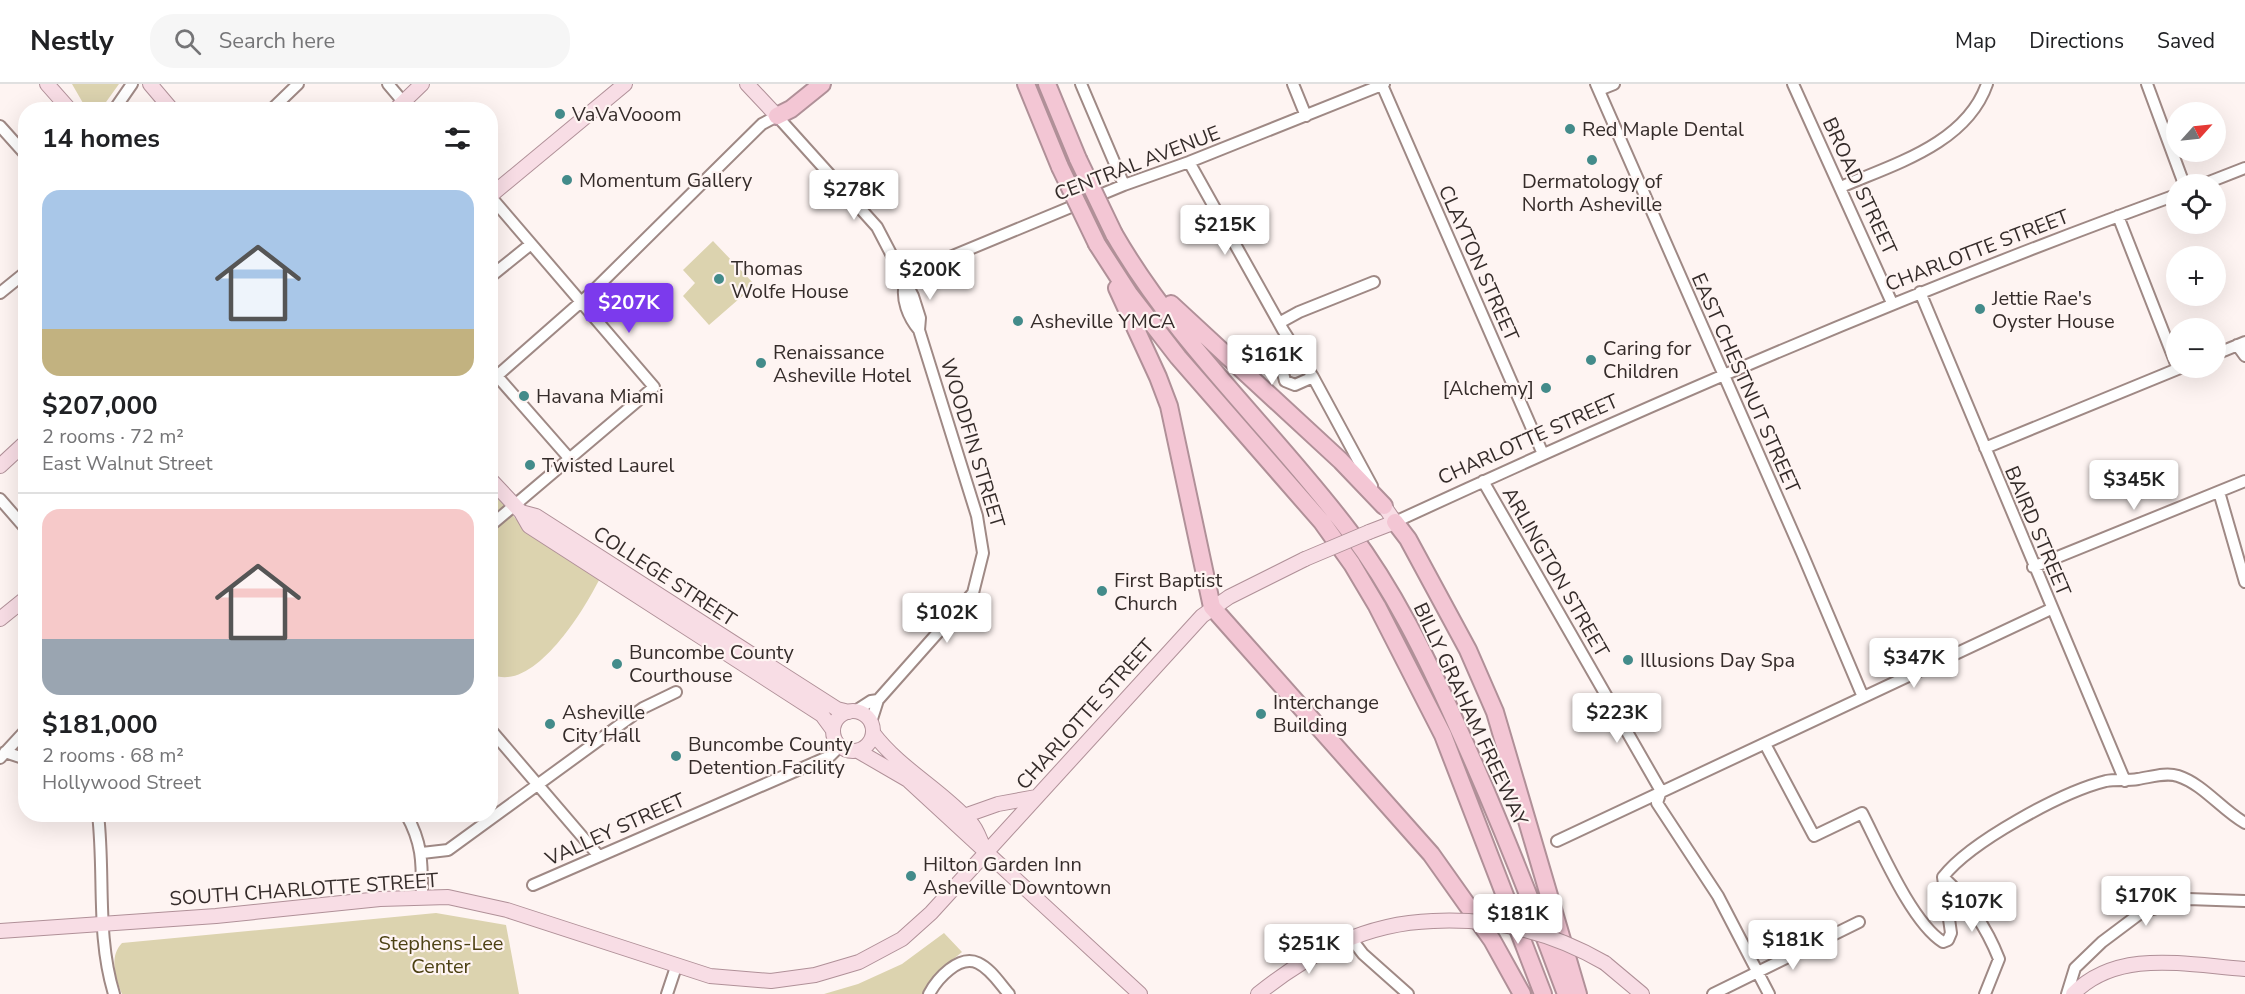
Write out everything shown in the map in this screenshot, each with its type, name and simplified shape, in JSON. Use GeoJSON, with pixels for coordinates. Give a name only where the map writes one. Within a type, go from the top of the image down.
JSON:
{"type":"FeatureCollection","features":[{"type":"Feature","properties":{"kind":"highway"},"geometry":{"type":"LineString","coordinates":[[777,116],[791,109],[822,84]]}},
{"type":"Feature","properties":{"kind":"highway","name":"BILLY GRAHAM FREEWAY"},"geometry":{"type":"LineString","coordinates":[[1026,84],[1060,167],[1106,260],[1178,357],[1322,522],[1362,581],[1443,735],[1543,994]]}},
{"type":"Feature","properties":{"kind":"highway","name":"BILLY GRAHAM FREEWAY"},"geometry":{"type":"LineString","coordinates":[[1047,84],[1078,159],[1129,260],[1190,345],[1350,532],[1393,597],[1439,685],[1476,766],[1566,994]]}},
{"type":"Feature","properties":{"kind":"highway"},"geometry":{"type":"LineString","coordinates":[[1106,260],[1169,406],[1212,607],[1299,703],[1350,765],[1408,827],[1453,882],[1492,940],[1522,994]]}},
{"type":"Feature","properties":{"kind":"highway"},"geometry":{"type":"LineString","coordinates":[[1129,260],[1201,334],[1341,461],[1384,506]]}},
{"type":"Feature","properties":{"kind":"highway"},"geometry":{"type":"LineString","coordinates":[[1395,522],[1408,539],[1468,650],[1495,712],[1578,994]]}},
{"type":"Feature","properties":{"kind":"main road"},"geometry":{"type":"LineString","coordinates":[[47,84],[63,102]]}},
{"type":"Feature","properties":{"kind":"main road"},"geometry":{"type":"LineString","coordinates":[[150,84],[165,102]]}},
{"type":"Feature","properties":{"kind":"main road"},"geometry":{"type":"LineString","coordinates":[[407,102],[422,84]]}},
{"type":"Feature","properties":{"kind":"main road"},"geometry":{"type":"LineString","coordinates":[[498,189],[625,84]]}},
{"type":"Feature","properties":{"kind":"main road","name":"WOODFIN STREET"},"geometry":{"type":"LineString","coordinates":[[747,84],[777,116]]}},
{"type":"Feature","properties":{"kind":"main road"},"geometry":{"type":"LineString","coordinates":[[0,466],[18,449]]}},
{"type":"Feature","properties":{"kind":"main road","name":"COLLEGE STREET"},"geometry":{"type":"LineString","coordinates":[[498,487],[518,508],[529,526],[612,573],[755,665],[822,716],[834,730]]}},
{"type":"Feature","properties":{"kind":"main road"},"geometry":{"type":"LineString","coordinates":[[1384,506],[1395,522]]}},
{"type":"Feature","properties":{"kind":"main road","name":"CHARLOTTE STREET"},"geometry":{"type":"LineString","coordinates":[[986,853],[1212,607],[1305,559],[1395,522]]}},
{"type":"Feature","properties":{"kind":"main road"},"geometry":{"type":"LineString","coordinates":[[0,619],[18,608]]}},
{"type":"Feature","properties":{"kind":"main road","name":"COLLEGE STREET"},"geometry":{"type":"LineString","coordinates":[[755,665],[837,709],[851,712]]}},
{"type":"Feature","properties":{"kind":"main road"},"geometry":{"type":"LineString","coordinates":[[986,853],[973,824],[889,752],[860,713],[851,712],[840,717],[834,730],[840,746],[849,751],[858,751],[908,780],[986,853],[1140,994]]}},
{"type":"Feature","properties":{"kind":"main road"},"geometry":{"type":"LineString","coordinates":[[858,751],[870,742],[872,728]]}},
{"type":"Feature","properties":{"kind":"main road"},"geometry":{"type":"LineString","coordinates":[[964,816],[998,804],[1036,797]]}},
{"type":"Feature","properties":{"kind":"main road","name":"SOUTH CHARLOTTE STREET"},"geometry":{"type":"LineString","coordinates":[[0,931],[103,925],[422,897],[458,899],[507,910],[676,967],[710,976],[742,980],[786,979],[839,970],[883,951],[916,928],[986,853]]}},
{"type":"Feature","properties":{"kind":"main road"},"geometry":{"type":"LineString","coordinates":[[1258,994],[1299,963],[1350,937],[1416,921],[1478,921],[1527,930],[1568,943],[1605,963],[1640,991]]}},
{"type":"Feature","properties":{"kind":"main road"},"geometry":{"type":"LineString","coordinates":[[2073,994],[2102,972],[2134,964],[2156,963],[2245,969]]}},
{"type":"Feature","properties":{"kind":"street"},"geometry":{"type":"LineString","coordinates":[[120,102],[132,84]]}},
{"type":"Feature","properties":{"kind":"street"},"geometry":{"type":"LineString","coordinates":[[279,102],[297,84]]}},
{"type":"Feature","properties":{"kind":"street"},"geometry":{"type":"LineString","coordinates":[[388,84],[400,102]]}},
{"type":"Feature","properties":{"kind":"street"},"geometry":{"type":"LineString","coordinates":[[1081,84],[1124,185]]}},
{"type":"Feature","properties":{"kind":"street"},"geometry":{"type":"LineString","coordinates":[[1293,84],[1306,116]]}},
{"type":"Feature","properties":{"kind":"street","name":"CENTRAL AVENUE"},"geometry":{"type":"LineString","coordinates":[[904,280],[1124,185],[1189,162],[1383,84]]}},
{"type":"Feature","properties":{"kind":"street","name":"CLAYTON STREET"},"geometry":{"type":"LineString","coordinates":[[1383,84],[1543,454]]}},
{"type":"Feature","properties":{"kind":"street"},"geometry":{"type":"LineString","coordinates":[[1597,87],[1614,84]]}},
{"type":"Feature","properties":{"kind":"street","name":"BROAD STREET"},"geometry":{"type":"LineString","coordinates":[[1793,84],[1892,303]]}},
{"type":"Feature","properties":{"kind":"street"},"geometry":{"type":"LineString","coordinates":[[1841,187],[1911,156],[1948,136],[1970,114],[1987,84]]}},
{"type":"Feature","properties":{"kind":"street"},"geometry":{"type":"LineString","coordinates":[[2146,84],[2180,174]]}},
{"type":"Feature","properties":{"kind":"street","name":"EAST CHESTNUT STREET"},"geometry":{"type":"LineString","coordinates":[[1597,87],[1863,697]]}},
{"type":"Feature","properties":{"kind":"street"},"geometry":{"type":"LineString","coordinates":[[498,371],[582,301],[762,124],[777,116]]}},
{"type":"Feature","properties":{"kind":"street","name":"WOODFIN STREET"},"geometry":{"type":"LineString","coordinates":[[777,116],[877,227],[904,280],[904,299],[911,321],[919,330],[982,534],[981,568],[973,593],[878,700]]}},
{"type":"Feature","properties":{"kind":"street"},"geometry":{"type":"LineString","coordinates":[[0,126],[18,145]]}},
{"type":"Feature","properties":{"kind":"street"},"geometry":{"type":"LineString","coordinates":[[1189,162],[1279,323],[1313,377],[1331,414],[1384,506]]}},
{"type":"Feature","properties":{"kind":"street"},"geometry":{"type":"LineString","coordinates":[[2226,175],[2245,168]]}},
{"type":"Feature","properties":{"kind":"street","name":"CHARLOTTE STREET"},"geometry":{"type":"LineString","coordinates":[[1395,522],[1723,374],[1892,303],[2166,199]]}},
{"type":"Feature","properties":{"kind":"street"},"geometry":{"type":"LineString","coordinates":[[498,205],[654,387],[569,458],[518,508],[498,521]]}},
{"type":"Feature","properties":{"kind":"street"},"geometry":{"type":"LineString","coordinates":[[2118,216],[2166,337]]}},
{"type":"Feature","properties":{"kind":"street"},"geometry":{"type":"LineString","coordinates":[[498,271],[531,244]]}},
{"type":"Feature","properties":{"kind":"street"},"geometry":{"type":"LineString","coordinates":[[0,293],[18,278]]}},
{"type":"Feature","properties":{"kind":"street"},"geometry":{"type":"LineString","coordinates":[[1279,323],[1299,312],[1374,282]]}},
{"type":"Feature","properties":{"kind":"street","name":"BAIRD STREET"},"geometry":{"type":"LineString","coordinates":[[1920,292],[2125,781]]}},
{"type":"Feature","properties":{"kind":"street"},"geometry":{"type":"LineString","coordinates":[[1286,335],[1281,365],[1286,381],[1295,385],[1313,377]]}},
{"type":"Feature","properties":{"kind":"street"},"geometry":{"type":"LineString","coordinates":[[2226,350],[2241,344],[2245,356]]}},
{"type":"Feature","properties":{"kind":"street"},"geometry":{"type":"LineString","coordinates":[[1984,448],[2166,372]]}},
{"type":"Feature","properties":{"kind":"street"},"geometry":{"type":"LineString","coordinates":[[498,380],[569,458]]}},
{"type":"Feature","properties":{"kind":"street","name":"ARLINGTON STREET"},"geometry":{"type":"LineString","coordinates":[[1483,481],[1661,791],[1657,803],[1718,896],[1769,994]]}},
{"type":"Feature","properties":{"kind":"street"},"geometry":{"type":"LineString","coordinates":[[2034,567],[2245,481]]}},
{"type":"Feature","properties":{"kind":"street"},"geometry":{"type":"LineString","coordinates":[[2219,492],[2245,582]]}},
{"type":"Feature","properties":{"kind":"street"},"geometry":{"type":"LineString","coordinates":[[0,499],[18,520]]}},
{"type":"Feature","properties":{"kind":"street"},"geometry":{"type":"LineString","coordinates":[[1557,841],[2051,609]]}},
{"type":"Feature","properties":{"kind":"street"},"geometry":{"type":"LineString","coordinates":[[498,815],[643,708],[676,692]]}},
{"type":"Feature","properties":{"kind":"street"},"geometry":{"type":"LineString","coordinates":[[851,712],[871,701],[878,700],[872,728]]}},
{"type":"Feature","properties":{"kind":"street"},"geometry":{"type":"LineString","coordinates":[[498,738],[598,855]]}},
{"type":"Feature","properties":{"kind":"street"},"geometry":{"type":"LineString","coordinates":[[3,755],[18,739]]}},
{"type":"Feature","properties":{"kind":"street"},"geometry":{"type":"LineString","coordinates":[[1765,744],[1814,836],[1862,813],[1918,917],[1931,935],[1943,942],[1948,940],[1951,933],[1942,877],[1956,860],[2031,813],[2107,781],[2125,781],[2169,774],[2178,776],[2190,782],[2228,813],[2245,823]]}},
{"type":"Feature","properties":{"kind":"street","name":"VALLEY STREET"},"geometry":{"type":"LineString","coordinates":[[533,885],[830,756],[840,746]]}},
{"type":"Feature","properties":{"kind":"street"},"geometry":{"type":"LineString","coordinates":[[3,755],[18,758]]}},
{"type":"Feature","properties":{"kind":"street"},"geometry":{"type":"LineString","coordinates":[[99,822],[103,851],[100,876],[106,967],[114,994]]}},
{"type":"Feature","properties":{"kind":"street"},"geometry":{"type":"LineString","coordinates":[[410,822],[422,853],[422,897]]}},
{"type":"Feature","properties":{"kind":"street"},"geometry":{"type":"LineString","coordinates":[[422,853],[448,850],[488,822]]}},
{"type":"Feature","properties":{"kind":"street"},"geometry":{"type":"LineString","coordinates":[[1942,877],[1963,896],[1978,916],[1988,932],[1999,959],[1985,994]]}},
{"type":"Feature","properties":{"kind":"street"},"geometry":{"type":"LineString","coordinates":[[2067,994],[2075,968],[2102,942],[2142,912],[2188,899],[2245,901]]}},
{"type":"Feature","properties":{"kind":"street"},"geometry":{"type":"LineString","coordinates":[[1713,994],[1859,922]]}},
{"type":"Feature","properties":{"kind":"street"},"geometry":{"type":"LineString","coordinates":[[1350,937],[1363,954],[1408,994]]}},
{"type":"Feature","properties":{"kind":"street"},"geometry":{"type":"LineString","coordinates":[[929,994],[939,978],[954,967],[968,961],[978,963],[1009,994]]}},
{"type":"Feature","properties":{"kind":"street"},"geometry":{"type":"LineString","coordinates":[[667,994],[676,967]]}},
{"type":"Feature","properties":{"kind":"green space"},"geometry":{"type":"Polygon","coordinates":[[[72,84],[119,84],[106,102],[82,102],[72,84]]]}},
{"type":"Feature","properties":{"kind":"green space"},"geometry":{"type":"Polygon","coordinates":[[[713,241],[755,285],[709,325],[683,296],[695,283],[683,270],[713,241]]]}},
{"type":"Feature","properties":{"kind":"green space"},"geometry":{"type":"Polygon","coordinates":[[[498,498],[528,533],[600,578],[583,609],[556,646],[524,672],[507,677],[498,675],[498,498]]]}},
{"type":"Feature","properties":{"kind":"green space","name":"Stephens-Lee Center"},"geometry":{"type":"Polygon","coordinates":[[[436,913],[506,925],[519,994],[122,994],[115,974],[114,961],[122,943],[436,913]]]}},
{"type":"Feature","properties":{"kind":"green space"},"geometry":{"type":"Polygon","coordinates":[[[944,933],[962,952],[940,970],[922,994],[824,994],[858,984],[902,964],[944,933]]]}},
{"type":"Feature","properties":{"kind":"place","name":"VaVaVooom"},"geometry":{"type":"Point","coordinates":[560,114]}},
{"type":"Feature","properties":{"kind":"place","name":"Red Maple Dental"},"geometry":{"type":"Point","coordinates":[1570,129]}},
{"type":"Feature","properties":{"kind":"place","name":"Dermatology of North Asheville"},"geometry":{"type":"Point","coordinates":[1592,160]}},
{"type":"Feature","properties":{"kind":"place","name":"Momentum Gallery"},"geometry":{"type":"Point","coordinates":[567,180]}},
{"type":"Feature","properties":{"kind":"place","name":"Thomas Wolfe House"},"geometry":{"type":"Point","coordinates":[719,279]}},
{"type":"Feature","properties":{"kind":"place","name":"Jettie Rae's Oyster House"},"geometry":{"type":"Point","coordinates":[1980,309]}},
{"type":"Feature","properties":{"kind":"place","name":"Asheville YMCA"},"geometry":{"type":"Point","coordinates":[1018,321]}},
{"type":"Feature","properties":{"kind":"place","name":"Caring for Children"},"geometry":{"type":"Point","coordinates":[1591,360]}},
{"type":"Feature","properties":{"kind":"place","name":"Renaissance Asheville Hotel"},"geometry":{"type":"Point","coordinates":[761,363]}},
{"type":"Feature","properties":{"kind":"place","name":"[Alchemy]"},"geometry":{"type":"Point","coordinates":[1546,388]}},
{"type":"Feature","properties":{"kind":"place","name":"Havana Miami"},"geometry":{"type":"Point","coordinates":[524,396]}},
{"type":"Feature","properties":{"kind":"place","name":"Twisted Laurel"},"geometry":{"type":"Point","coordinates":[530,465]}},
{"type":"Feature","properties":{"kind":"place","name":"First Baptist Church"},"geometry":{"type":"Point","coordinates":[1102,591]}},
{"type":"Feature","properties":{"kind":"place","name":"Illusions Day Spa"},"geometry":{"type":"Point","coordinates":[1628,660]}},
{"type":"Feature","properties":{"kind":"place","name":"Buncombe County Courthouse"},"geometry":{"type":"Point","coordinates":[617,664]}},
{"type":"Feature","properties":{"kind":"place","name":"Interchange Building"},"geometry":{"type":"Point","coordinates":[1261,714]}},
{"type":"Feature","properties":{"kind":"place","name":"Asheville City Hall"},"geometry":{"type":"Point","coordinates":[550,724]}},
{"type":"Feature","properties":{"kind":"place","name":"Buncombe County Detention Facility"},"geometry":{"type":"Point","coordinates":[676,756]}},
{"type":"Feature","properties":{"kind":"place","name":"Hilton Garden Inn Asheville Downtown"},"geometry":{"type":"Point","coordinates":[911,876]}}]}
